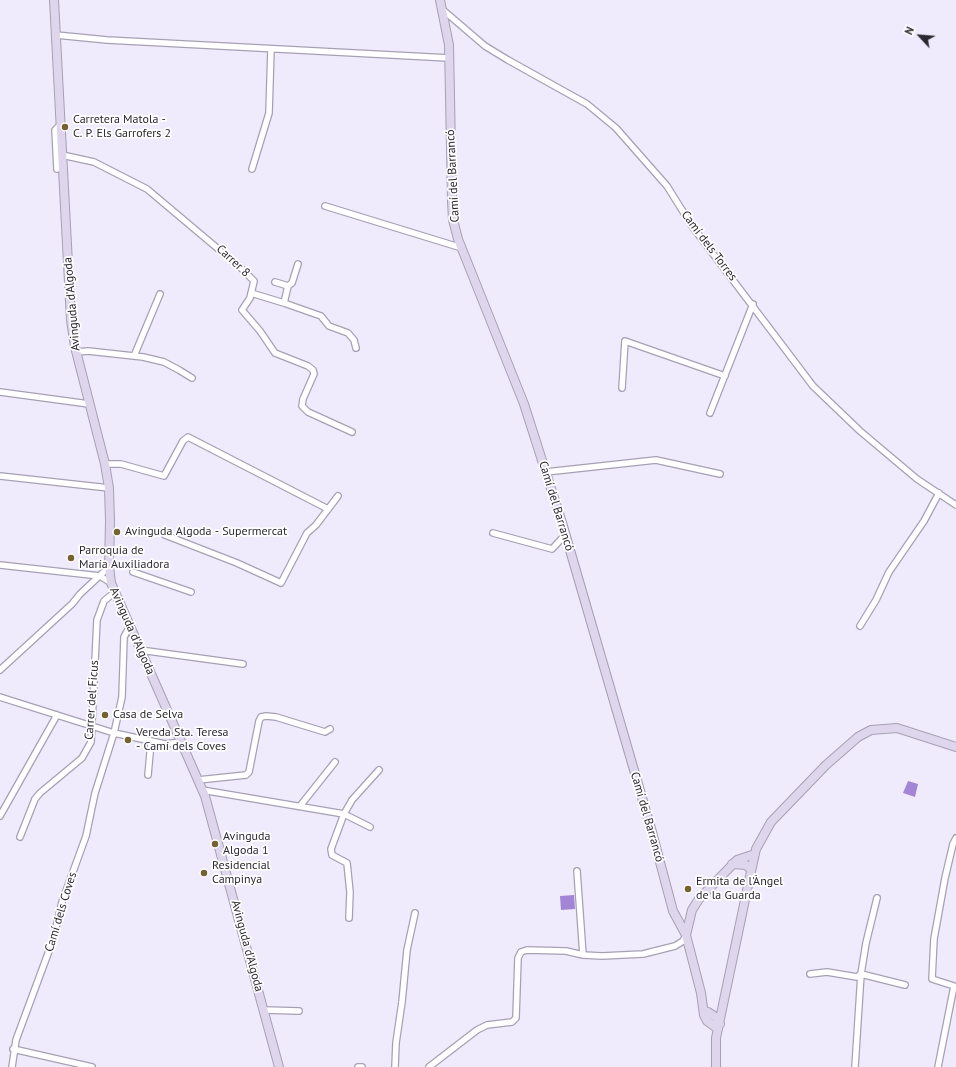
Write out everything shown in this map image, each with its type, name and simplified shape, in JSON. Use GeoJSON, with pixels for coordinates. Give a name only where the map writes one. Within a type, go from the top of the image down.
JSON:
{"type":"FeatureCollection","features":[{"type":"Feature","properties":{"kind":"street","name":"Avinguda d'Algoda"},"geometry":{"type":"LineString","coordinates":[[54,0],[71,320],[76,352],[88,404],[105,464],[109,488],[110,521],[108,567],[111,583],[202,790],[213,822],[279,1067]]}},
{"type":"Feature","properties":{"kind":"street","name":"Camí del Barrancó"},"geometry":{"type":"LineString","coordinates":[[440,0],[449,45],[453,220],[462,248],[524,404],[565,535],[652,832],[673,911],[686,935],[706,1011],[707,1021],[717,1023]]}},
{"type":"Feature","properties":{"kind":"street","name":"Camí dels Torres"},"geometry":{"type":"LineString","coordinates":[[443,10],[485,46],[587,104],[616,128],[667,186],[692,226],[753,304],[813,386],[860,431],[917,479],[956,505]]}},
{"type":"Feature","properties":{"kind":"street"},"geometry":{"type":"LineString","coordinates":[[56,35],[107,40],[449,58]]}},
{"type":"Feature","properties":{"kind":"street"},"geometry":{"type":"LineString","coordinates":[[252,169],[269,113],[271,49]]}},
{"type":"Feature","properties":{"kind":"street"},"geometry":{"type":"LineString","coordinates":[[57,169],[56,130],[60,126]]}},
{"type":"Feature","properties":{"kind":"street","name":"Carrer 8"},"geometry":{"type":"LineString","coordinates":[[62,155],[94,162],[148,189],[209,239],[246,273],[254,281],[251,293],[242,310],[260,331],[275,353],[308,366],[313,370],[314,374],[303,399],[302,406],[308,412],[352,432]]}},
{"type":"Feature","properties":{"kind":"street"},"geometry":{"type":"LineString","coordinates":[[325,206],[462,248]]}},
{"type":"Feature","properties":{"kind":"street"},"geometry":{"type":"LineString","coordinates":[[284,302],[288,286],[292,283],[298,264]]}},
{"type":"Feature","properties":{"kind":"street"},"geometry":{"type":"LineString","coordinates":[[275,282],[288,286]]}},
{"type":"Feature","properties":{"kind":"street"},"geometry":{"type":"LineString","coordinates":[[251,293],[284,302],[321,316],[329,326],[348,333],[354,340],[356,348]]}},
{"type":"Feature","properties":{"kind":"street"},"geometry":{"type":"LineString","coordinates":[[134,356],[160,294]]}},
{"type":"Feature","properties":{"kind":"street"},"geometry":{"type":"LineString","coordinates":[[710,413],[753,304]]}},
{"type":"Feature","properties":{"kind":"street"},"geometry":{"type":"LineString","coordinates":[[622,388],[625,341],[725,376]]}},
{"type":"Feature","properties":{"kind":"street"},"geometry":{"type":"LineString","coordinates":[[76,352],[88,351],[134,356],[164,362],[192,378]]}},
{"type":"Feature","properties":{"kind":"street"},"geometry":{"type":"LineString","coordinates":[[0,392],[88,404]]}},
{"type":"Feature","properties":{"kind":"street"},"geometry":{"type":"LineString","coordinates":[[105,464],[121,464],[164,476],[183,441],[188,437],[328,509]]}},
{"type":"Feature","properties":{"kind":"street"},"geometry":{"type":"LineString","coordinates":[[546,472],[656,460],[720,474]]}},
{"type":"Feature","properties":{"kind":"street"},"geometry":{"type":"LineString","coordinates":[[0,476],[109,488]]}},
{"type":"Feature","properties":{"kind":"street"},"geometry":{"type":"LineString","coordinates":[[860,626],[876,600],[889,572],[924,521],[938,493]]}},
{"type":"Feature","properties":{"kind":"street"},"geometry":{"type":"LineString","coordinates":[[165,536],[237,562],[281,583],[307,533],[316,525],[338,496]]}},
{"type":"Feature","properties":{"kind":"street"},"geometry":{"type":"LineString","coordinates":[[493,533],[552,549],[565,535]]}},
{"type":"Feature","properties":{"kind":"street"},"geometry":{"type":"LineString","coordinates":[[0,564],[100,576],[111,583]]}},
{"type":"Feature","properties":{"kind":"street"},"geometry":{"type":"LineString","coordinates":[[0,670],[72,604],[80,594],[108,567]]}},
{"type":"Feature","properties":{"kind":"street"},"geometry":{"type":"LineString","coordinates":[[133,572],[191,592]]}},
{"type":"Feature","properties":{"kind":"street","name":"Carrer del Ficus"},"geometry":{"type":"LineString","coordinates":[[20,837],[32,805],[40,793],[82,758],[88,749],[92,726],[97,620],[104,601],[115,592]]}},
{"type":"Feature","properties":{"kind":"street","name":"Camí dels Coves"},"geometry":{"type":"LineString","coordinates":[[12,1067],[13,1049],[53,940],[62,902],[86,836],[95,793],[114,733],[122,697],[124,637],[130,626]]}},
{"type":"Feature","properties":{"kind":"street"},"geometry":{"type":"LineString","coordinates":[[140,650],[243,664]]}},
{"type":"Feature","properties":{"kind":"street"},"geometry":{"type":"LineString","coordinates":[[0,697],[114,733],[151,742],[172,744],[181,742]]}},
{"type":"Feature","properties":{"kind":"street"},"geometry":{"type":"LineString","coordinates":[[0,816],[57,715]]}},
{"type":"Feature","properties":{"kind":"street"},"geometry":{"type":"LineString","coordinates":[[198,780],[246,775],[250,772],[259,720],[261,717],[276,717],[325,732],[330,729]]}},
{"type":"Feature","properties":{"kind":"street"},"geometry":{"type":"LineString","coordinates":[[716,1067],[717,1023],[722,1009],[751,863],[762,836],[770,822],[826,765],[858,737],[871,730],[897,728],[956,746]]}},
{"type":"Feature","properties":{"kind":"street"},"geometry":{"type":"LineString","coordinates":[[148,775],[151,742]]}},
{"type":"Feature","properties":{"kind":"street"},"geometry":{"type":"LineString","coordinates":[[300,806],[335,762]]}},
{"type":"Feature","properties":{"kind":"street"},"geometry":{"type":"LineString","coordinates":[[349,918],[350,892],[347,863],[332,856],[331,852],[344,814],[352,800],[379,770]]}},
{"type":"Feature","properties":{"kind":"street"},"geometry":{"type":"LineString","coordinates":[[202,790],[344,814],[370,827]]}},
{"type":"Feature","properties":{"kind":"street"},"geometry":{"type":"LineString","coordinates":[[721,1067],[721,1047],[734,971],[753,883],[763,845],[775,823],[791,801]]}},
{"type":"Feature","properties":{"kind":"street"},"geometry":{"type":"LineString","coordinates":[[751,863],[768,829],[775,823]]}},
{"type":"Feature","properties":{"kind":"street"},"geometry":{"type":"LineString","coordinates":[[938,1067],[954,986],[932,980],[934,939],[945,878],[953,844],[956,838]]}},
{"type":"Feature","properties":{"kind":"street"},"geometry":{"type":"LineString","coordinates":[[429,1067],[477,1030],[487,1025],[512,1022],[516,1018],[518,958],[521,952],[527,950],[548,950],[602,956],[643,954],[676,946],[686,935],[688,921],[692,910],[732,864],[747,855],[751,863],[753,883]]}},
{"type":"Feature","properties":{"kind":"street"},"geometry":{"type":"LineString","coordinates":[[732,864],[751,863]]}},
{"type":"Feature","properties":{"kind":"street"},"geometry":{"type":"LineString","coordinates":[[577,871],[583,955]]}},
{"type":"Feature","properties":{"kind":"street"},"geometry":{"type":"LineString","coordinates":[[855,1067],[862,974],[866,943],[877,898]]}},
{"type":"Feature","properties":{"kind":"street"},"geometry":{"type":"LineString","coordinates":[[396,1067],[396,1043],[407,950],[415,914]]}},
{"type":"Feature","properties":{"kind":"street"},"geometry":{"type":"LineString","coordinates":[[717,1023],[722,1018],[734,971]]}},
{"type":"Feature","properties":{"kind":"street"},"geometry":{"type":"LineString","coordinates":[[810,974],[827,972],[857,977],[862,974],[905,985]]}},
{"type":"Feature","properties":{"kind":"street"},"geometry":{"type":"LineString","coordinates":[[706,1011],[722,1009]]}},
{"type":"Feature","properties":{"kind":"street"},"geometry":{"type":"LineString","coordinates":[[264,1010],[299,1010]]}},
{"type":"Feature","properties":{"kind":"street"},"geometry":{"type":"LineString","coordinates":[[717,1023],[721,1026],[719,1040],[721,1047]]}},
{"type":"Feature","properties":{"kind":"street"},"geometry":{"type":"LineString","coordinates":[[13,1049],[92,1067]]}},
{"type":"Feature","properties":{"kind":"shaded area"},"geometry":{"type":"Polygon","coordinates":[[[908,781],[918,784],[915,797],[903,793],[908,781]]]}},
{"type":"Feature","properties":{"kind":"shaded area"},"geometry":{"type":"Polygon","coordinates":[[[574,895],[575,909],[561,910],[560,896],[574,895]]]}},
{"type":"Feature","properties":{"kind":"place","name":"Carretera Matola - C. P. Els Garrofers 2"},"geometry":{"type":"Point","coordinates":[65,127]}},
{"type":"Feature","properties":{"kind":"place","name":"Avinguda Algoda - Supermercat"},"geometry":{"type":"Point","coordinates":[117,532]}},
{"type":"Feature","properties":{"kind":"place","name":"Parroquia de María Auxiliadora"},"geometry":{"type":"Point","coordinates":[71,558]}},
{"type":"Feature","properties":{"kind":"place","name":"Casa de Selva"},"geometry":{"type":"Point","coordinates":[105,715]}},
{"type":"Feature","properties":{"kind":"place","name":"Vereda Sta. Teresa - Camí dels Coves"},"geometry":{"type":"Point","coordinates":[128,740]}},
{"type":"Feature","properties":{"kind":"place","name":"Avinguda Algoda 1"},"geometry":{"type":"Point","coordinates":[215,844]}},
{"type":"Feature","properties":{"kind":"place","name":"Residencial Campinya"},"geometry":{"type":"Point","coordinates":[204,873]}},
{"type":"Feature","properties":{"kind":"place","name":"Ermita de l'Àngel de la Guarda"},"geometry":{"type":"Point","coordinates":[688,889]}}]}
